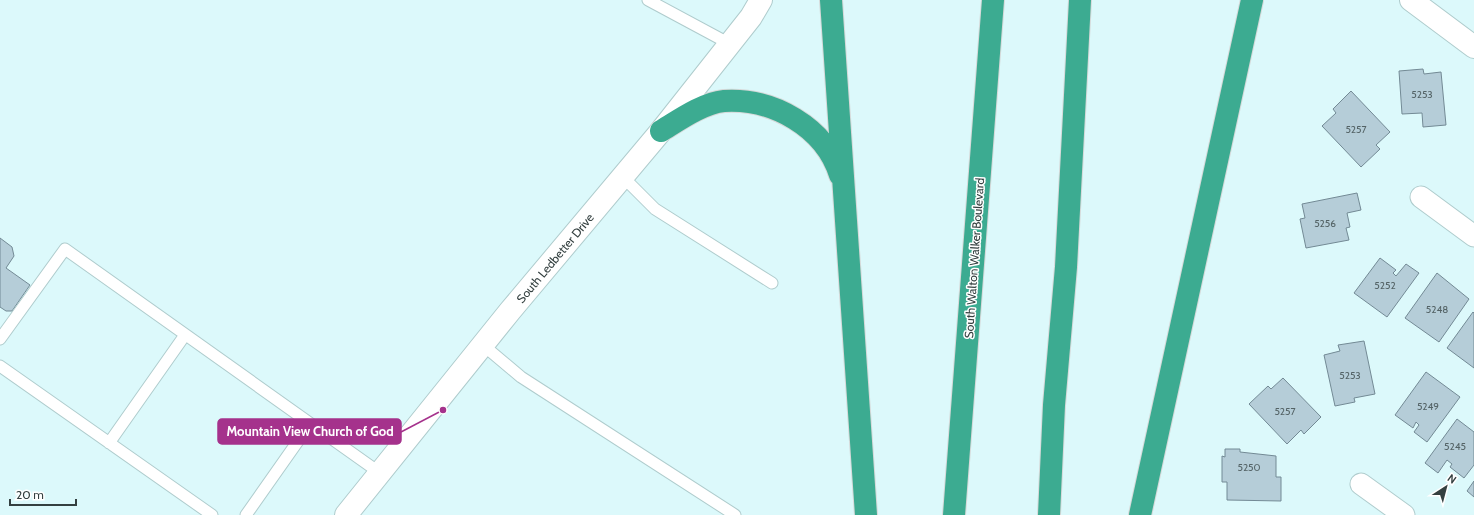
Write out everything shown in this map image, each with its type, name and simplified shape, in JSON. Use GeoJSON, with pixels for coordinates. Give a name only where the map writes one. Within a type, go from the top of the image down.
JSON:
{"type":"FeatureCollection","features":[{"type":"Feature","properties":{"kind":"highway"},"geometry":{"type":"LineString","coordinates":[[831,0],[866,515]]}},
{"type":"Feature","properties":{"kind":"highway","name":"South Walton Walker Boulevard"},"geometry":{"type":"LineString","coordinates":[[954,515],[993,0]]}},
{"type":"Feature","properties":{"kind":"highway"},"geometry":{"type":"LineString","coordinates":[[1049,515],[1054,405],[1066,267],[1080,0]]}},
{"type":"Feature","properties":{"kind":"highway"},"geometry":{"type":"LineString","coordinates":[[1140,515],[1252,0]]}},
{"type":"Feature","properties":{"kind":"highway"},"geometry":{"type":"LineString","coordinates":[[661,131],[689,112],[724,101],[762,103],[792,116],[822,141],[840,172],[845,193]]}},
{"type":"Feature","properties":{"kind":"street","name":"South Ledbetter Drive"},"geometry":{"type":"LineString","coordinates":[[346,515],[483,345],[661,131],[730,44],[761,0]]}},
{"type":"Feature","properties":{"kind":"street"},"geometry":{"type":"LineString","coordinates":[[1412,0],[1474,47]]}},
{"type":"Feature","properties":{"kind":"street"},"geometry":{"type":"LineString","coordinates":[[1421,197],[1474,236]]}},
{"type":"Feature","properties":{"kind":"street"},"geometry":{"type":"LineString","coordinates":[[1361,484],[1404,515]]}},
{"type":"Feature","properties":{"kind":"lane"},"geometry":{"type":"LineString","coordinates":[[648,0],[730,44]]}},
{"type":"Feature","properties":{"kind":"lane"},"geometry":{"type":"LineString","coordinates":[[623,177],[654,209],[772,283]]}},
{"type":"Feature","properties":{"kind":"lane"},"geometry":{"type":"LineString","coordinates":[[0,339],[65,249],[380,473]]}},
{"type":"Feature","properties":{"kind":"lane"},"geometry":{"type":"LineString","coordinates":[[109,443],[185,335]]}},
{"type":"Feature","properties":{"kind":"lane"},"geometry":{"type":"LineString","coordinates":[[483,345],[521,377],[735,515]]}},
{"type":"Feature","properties":{"kind":"lane"},"geometry":{"type":"LineString","coordinates":[[0,366],[212,515]]}},
{"type":"Feature","properties":{"kind":"lane"},"geometry":{"type":"LineString","coordinates":[[246,515],[310,424]]}},
{"type":"Feature","properties":{"kind":"building"},"geometry":{"type":"Polygon","coordinates":[[[1423,69],[1424,74],[1441,72],[1446,125],[1423,127],[1422,113],[1402,114],[1399,71],[1423,69]]]}},
{"type":"Feature","properties":{"kind":"building"},"geometry":{"type":"Polygon","coordinates":[[[1351,91],[1390,132],[1376,145],[1380,149],[1361,167],[1322,126],[1336,113],[1333,109],[1351,91]]]}},
{"type":"Feature","properties":{"kind":"building"},"geometry":{"type":"Polygon","coordinates":[[[1357,193],[1361,210],[1347,213],[1350,227],[1346,228],[1349,240],[1306,248],[1300,219],[1305,218],[1302,204],[1357,193]]]}},
{"type":"Feature","properties":{"kind":"building"},"geometry":{"type":"Polygon","coordinates":[[[0,238],[12,247],[14,256],[6,268],[30,285],[12,311],[6,311],[0,307],[0,238]]]}},
{"type":"Feature","properties":{"kind":"building"},"geometry":{"type":"Polygon","coordinates":[[[1380,258],[1396,270],[1393,273],[1396,276],[1406,264],[1419,273],[1387,317],[1354,293],[1380,258]]]}},
{"type":"Feature","properties":{"kind":"building"},"geometry":{"type":"Polygon","coordinates":[[[1437,273],[1469,299],[1439,342],[1405,318],[1437,273]]]}},
{"type":"Feature","properties":{"kind":"building"},"geometry":{"type":"Polygon","coordinates":[[[1473,312],[1474,313],[1474,368],[1447,348],[1473,312]]]}},
{"type":"Feature","properties":{"kind":"building"},"geometry":{"type":"Polygon","coordinates":[[[1364,341],[1375,394],[1354,398],[1355,402],[1335,406],[1324,355],[1340,351],[1338,345],[1364,341]]]}},
{"type":"Feature","properties":{"kind":"building"},"geometry":{"type":"Polygon","coordinates":[[[1426,372],[1460,397],[1427,442],[1414,432],[1419,425],[1416,422],[1413,428],[1395,415],[1426,372]]]}},
{"type":"Feature","properties":{"kind":"building"},"geometry":{"type":"Polygon","coordinates":[[[1283,378],[1321,417],[1304,434],[1301,430],[1287,444],[1249,404],[1268,386],[1271,389],[1283,378]]]}},
{"type":"Feature","properties":{"kind":"building"},"geometry":{"type":"Polygon","coordinates":[[[1457,419],[1474,432],[1474,465],[1464,478],[1450,467],[1452,464],[1447,460],[1438,473],[1425,463],[1457,419]]]}},
{"type":"Feature","properties":{"kind":"building"},"geometry":{"type":"Polygon","coordinates":[[[1225,449],[1240,449],[1240,452],[1276,456],[1276,477],[1281,477],[1281,501],[1227,500],[1227,482],[1222,482],[1222,456],[1225,457],[1225,449]]]}},
{"type":"Feature","properties":{"kind":"building"},"geometry":{"type":"Polygon","coordinates":[[[1474,481],[1474,497],[1467,491],[1474,481]]]}},
{"type":"Feature","properties":{"kind":"place","name":"Mountain View Church of God"},"geometry":{"type":"Point","coordinates":[443,410]}}]}
